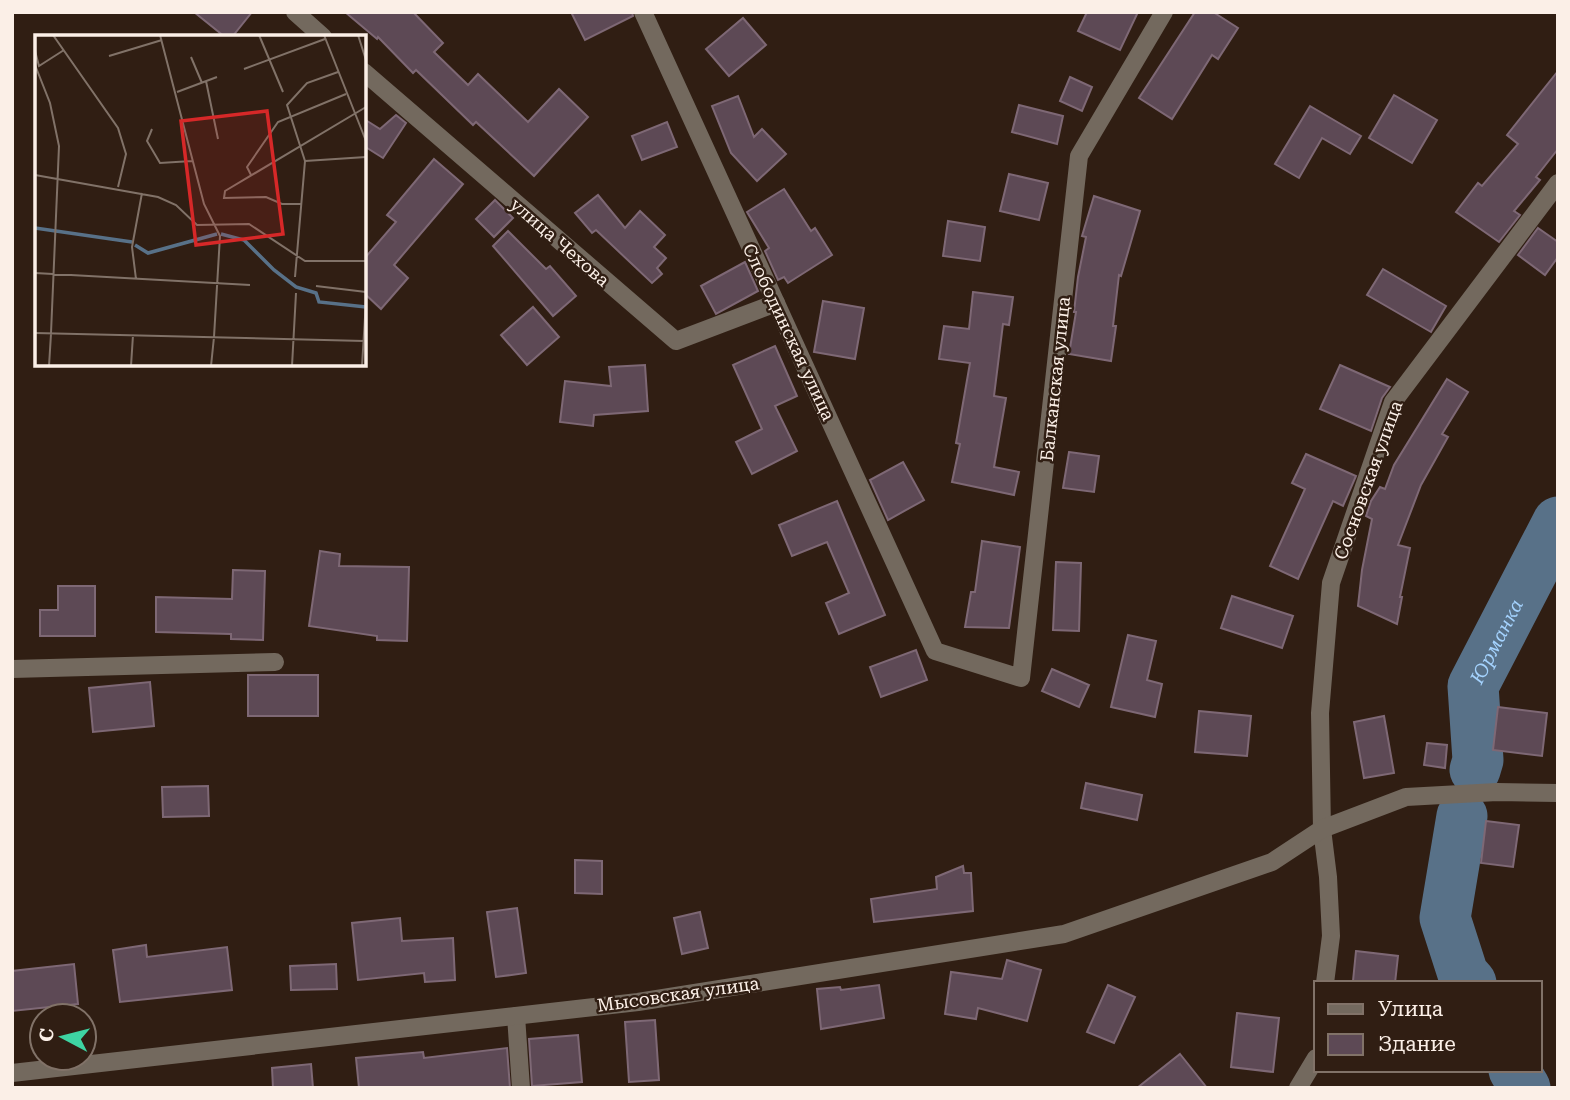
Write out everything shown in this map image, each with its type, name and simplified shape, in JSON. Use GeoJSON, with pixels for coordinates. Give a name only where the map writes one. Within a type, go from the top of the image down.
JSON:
{"type":"FeatureCollection","features":[{"type":"Feature","properties":{"kind":"street"},"geometry":{"type":"LineString","coordinates":[[295,12],[321,35]]}},
{"type":"Feature","properties":{"kind":"street","name":"Слободинская улица"},"geometry":{"type":"LineString","coordinates":[[643,12],[935,651]]}},
{"type":"Feature","properties":{"kind":"street","name":"Балканская улица"},"geometry":{"type":"LineString","coordinates":[[935,651],[1021,678],[1079,156],[1164,12]]}},
{"type":"Feature","properties":{"kind":"street","name":"улица Чехова"},"geometry":{"type":"LineString","coordinates":[[366,74],[676,341],[776,303]]}},
{"type":"Feature","properties":{"kind":"street","name":"Сосновская улица"},"geometry":{"type":"LineString","coordinates":[[1325,981],[1331,936],[1322,829],[1320,713],[1331,583],[1393,402],[1558,183]]}},
{"type":"Feature","properties":{"kind":"street"},"geometry":{"type":"LineString","coordinates":[[12,669],[275,662]]}},
{"type":"Feature","properties":{"kind":"street","name":"Мысовская улица"},"geometry":{"type":"LineString","coordinates":[[12,1073],[638,1002],[1064,934],[1272,862],[1322,829],[1406,797],[1496,792],[1558,793]]}},
{"type":"Feature","properties":{"kind":"street"},"geometry":{"type":"LineString","coordinates":[[516,1016],[521,1088]]}},
{"type":"Feature","properties":{"kind":"street"},"geometry":{"type":"LineString","coordinates":[[1298,1088],[1314,1061]]}},
{"type":"Feature","properties":{"kind":"building"},"geometry":{"type":"Polygon","coordinates":[[[194,12],[252,12],[234,35],[223,35],[194,12]]]}},
{"type":"Feature","properties":{"kind":"building"},"geometry":{"type":"Polygon","coordinates":[[[345,12],[413,12],[443,43],[434,52],[468,85],[478,74],[528,122],[559,89],[588,117],[534,176],[476,122],[473,125],[416,70],[413,73],[378,37],[377,39],[345,12]]]}},
{"type":"Feature","properties":{"kind":"building"},"geometry":{"type":"Polygon","coordinates":[[[571,12],[632,12],[633,16],[585,40],[571,12]]]}},
{"type":"Feature","properties":{"kind":"building"},"geometry":{"type":"Polygon","coordinates":[[[1087,12],[1138,12],[1120,50],[1078,31],[1087,12]]]}},
{"type":"Feature","properties":{"kind":"building"},"geometry":{"type":"Polygon","coordinates":[[[1195,12],[1213,12],[1238,28],[1218,59],[1212,55],[1172,119],[1139,98],[1195,12]]]}},
{"type":"Feature","properties":{"kind":"building"},"geometry":{"type":"Polygon","coordinates":[[[743,18],[766,45],[729,76],[706,49],[743,18]]]}},
{"type":"Feature","properties":{"kind":"building"},"geometry":{"type":"Polygon","coordinates":[[[1558,71],[1558,149],[1536,177],[1540,180],[1514,211],[1520,215],[1499,242],[1456,212],[1478,183],[1482,186],[1518,144],[1507,135],[1558,71]]]}},
{"type":"Feature","properties":{"kind":"building"},"geometry":{"type":"Polygon","coordinates":[[[1070,77],[1092,87],[1082,111],[1060,101],[1070,77]]]}},
{"type":"Feature","properties":{"kind":"building"},"geometry":{"type":"Polygon","coordinates":[[[1394,95],[1437,120],[1412,163],[1369,138],[1394,95]]]}},
{"type":"Feature","properties":{"kind":"building"},"geometry":{"type":"Polygon","coordinates":[[[738,96],[754,137],[762,129],[786,154],[757,181],[731,153],[712,106],[738,96]]]}},
{"type":"Feature","properties":{"kind":"building"},"geometry":{"type":"Polygon","coordinates":[[[1019,105],[1063,116],[1057,144],[1012,132],[1019,105]]]}},
{"type":"Feature","properties":{"kind":"building"},"geometry":{"type":"Polygon","coordinates":[[[1310,106],[1361,136],[1350,154],[1322,138],[1299,178],[1275,164],[1310,106]]]}},
{"type":"Feature","properties":{"kind":"building"},"geometry":{"type":"Polygon","coordinates":[[[396,115],[406,123],[383,158],[366,147],[366,120],[380,129],[396,115]]]}},
{"type":"Feature","properties":{"kind":"building"},"geometry":{"type":"Polygon","coordinates":[[[667,122],[677,147],[642,160],[632,136],[667,122]]]}},
{"type":"Feature","properties":{"kind":"building"},"geometry":{"type":"Polygon","coordinates":[[[434,159],[463,184],[394,265],[408,278],[381,309],[366,295],[366,257],[396,222],[387,215],[434,159]]]}},
{"type":"Feature","properties":{"kind":"building"},"geometry":{"type":"Polygon","coordinates":[[[1009,174],[1048,183],[1039,220],[1000,211],[1009,174]]]}},
{"type":"Feature","properties":{"kind":"building"},"geometry":{"type":"Polygon","coordinates":[[[784,189],[811,231],[815,228],[832,255],[788,283],[784,277],[778,280],[765,251],[769,248],[747,212],[784,189]]]}},
{"type":"Feature","properties":{"kind":"building"},"geometry":{"type":"Polygon","coordinates":[[[598,195],[625,228],[640,211],[665,235],[654,247],[666,258],[657,268],[662,274],[652,283],[596,230],[592,233],[575,213],[598,195]]]}},
{"type":"Feature","properties":{"kind":"building"},"geometry":{"type":"Polygon","coordinates":[[[1094,196],[1140,211],[1121,276],[1119,275],[1111,361],[1069,354],[1078,277],[1086,237],[1082,236],[1094,196]]]}},
{"type":"Feature","properties":{"kind":"building"},"geometry":{"type":"Polygon","coordinates":[[[495,200],[513,218],[494,237],[476,219],[495,200]]]}},
{"type":"Feature","properties":{"kind":"building"},"geometry":{"type":"Polygon","coordinates":[[[948,221],[985,227],[980,261],[943,256],[948,221]]]}},
{"type":"Feature","properties":{"kind":"building"},"geometry":{"type":"Polygon","coordinates":[[[1538,228],[1558,242],[1558,257],[1545,275],[1518,255],[1538,228]]]}},
{"type":"Feature","properties":{"kind":"building"},"geometry":{"type":"Polygon","coordinates":[[[508,231],[546,269],[550,266],[576,296],[553,316],[493,246],[508,231]]]}},
{"type":"Feature","properties":{"kind":"building"},"geometry":{"type":"Polygon","coordinates":[[[745,262],[758,291],[716,314],[701,286],[745,262]]]}},
{"type":"Feature","properties":{"kind":"building"},"geometry":{"type":"Polygon","coordinates":[[[1383,269],[1446,306],[1431,332],[1367,295],[1383,269]]]}},
{"type":"Feature","properties":{"kind":"building"},"geometry":{"type":"Polygon","coordinates":[[[973,292],[1013,297],[1009,325],[1003,324],[994,396],[1006,398],[994,467],[1019,472],[1014,495],[952,482],[960,444],[956,443],[970,363],[939,359],[944,326],[969,329],[973,292]]]}},
{"type":"Feature","properties":{"kind":"building"},"geometry":{"type":"Polygon","coordinates":[[[823,301],[864,308],[855,359],[814,352],[823,301]]]}},
{"type":"Feature","properties":{"kind":"building"},"geometry":{"type":"Polygon","coordinates":[[[533,307],[559,337],[527,365],[501,335],[533,307]]]}},
{"type":"Feature","properties":{"kind":"building"},"geometry":{"type":"Polygon","coordinates":[[[775,346],[797,396],[775,406],[797,451],[752,474],[736,442],[762,429],[733,365],[775,346]]]}},
{"type":"Feature","properties":{"kind":"building"},"geometry":{"type":"Polygon","coordinates":[[[645,365],[648,411],[594,415],[593,426],[560,422],[565,381],[611,386],[609,367],[645,365]]]}},
{"type":"Feature","properties":{"kind":"building"},"geometry":{"type":"Polygon","coordinates":[[[1340,365],[1390,387],[1382,398],[1371,431],[1320,409],[1340,365]]]}},
{"type":"Feature","properties":{"kind":"building"},"geometry":{"type":"Polygon","coordinates":[[[1447,379],[1468,392],[1442,434],[1448,437],[1421,485],[1398,545],[1410,548],[1397,624],[1358,606],[1372,519],[1366,516],[1371,501],[1380,487],[1385,489],[1394,465],[1447,379]]]}},
{"type":"Feature","properties":{"kind":"building"},"geometry":{"type":"Polygon","coordinates":[[[1069,452],[1099,456],[1094,492],[1063,488],[1069,452]]]}},
{"type":"Feature","properties":{"kind":"building"},"geometry":{"type":"Polygon","coordinates":[[[1306,454],[1356,476],[1343,506],[1333,501],[1298,579],[1270,566],[1305,489],[1292,483],[1306,454]]]}},
{"type":"Feature","properties":{"kind":"building"},"geometry":{"type":"Polygon","coordinates":[[[903,462],[924,500],[888,520],[870,480],[903,462]]]}},
{"type":"Feature","properties":{"kind":"building"},"geometry":{"type":"Polygon","coordinates":[[[837,501],[885,615],[839,634],[826,603],[849,593],[827,542],[792,556],[779,525],[837,501]]]}},
{"type":"Feature","properties":{"kind":"building"},"geometry":{"type":"Polygon","coordinates":[[[982,541],[1020,547],[1009,628],[965,627],[971,592],[975,592],[982,541]]]}},
{"type":"Feature","properties":{"kind":"building"},"geometry":{"type":"Polygon","coordinates":[[[320,551],[340,554],[339,566],[409,567],[407,641],[377,640],[377,636],[309,626],[320,551]]]}},
{"type":"Feature","properties":{"kind":"building"},"geometry":{"type":"Polygon","coordinates":[[[1056,562],[1081,563],[1079,631],[1053,630],[1056,562]]]}},
{"type":"Feature","properties":{"kind":"building"},"geometry":{"type":"Polygon","coordinates":[[[233,570],[265,571],[263,640],[231,639],[231,634],[156,632],[156,597],[232,599],[233,570]]]}},
{"type":"Feature","properties":{"kind":"building"},"geometry":{"type":"Polygon","coordinates":[[[58,586],[95,586],[95,636],[40,636],[40,610],[58,610],[58,586]]]}},
{"type":"Feature","properties":{"kind":"building"},"geometry":{"type":"Polygon","coordinates":[[[1232,596],[1293,616],[1282,648],[1221,628],[1232,596]]]}},
{"type":"Feature","properties":{"kind":"building"},"geometry":{"type":"Polygon","coordinates":[[[1128,635],[1156,641],[1147,680],[1162,684],[1155,717],[1111,707],[1128,635]]]}},
{"type":"Feature","properties":{"kind":"building"},"geometry":{"type":"Polygon","coordinates":[[[916,650],[927,680],[881,697],[870,667],[916,650]]]}},
{"type":"Feature","properties":{"kind":"building"},"geometry":{"type":"Polygon","coordinates":[[[1052,669],[1089,685],[1079,707],[1042,691],[1052,669]]]}},
{"type":"Feature","properties":{"kind":"building"},"geometry":{"type":"Polygon","coordinates":[[[248,675],[318,675],[318,716],[248,716],[248,675]]]}},
{"type":"Feature","properties":{"kind":"building"},"geometry":{"type":"Polygon","coordinates":[[[150,682],[154,726],[93,732],[89,688],[150,682]]]}},
{"type":"Feature","properties":{"kind":"building"},"geometry":{"type":"Polygon","coordinates":[[[1498,707],[1547,713],[1542,756],[1493,750],[1498,707]]]}},
{"type":"Feature","properties":{"kind":"building"},"geometry":{"type":"Polygon","coordinates":[[[1199,711],[1251,716],[1247,756],[1195,752],[1199,711]]]}},
{"type":"Feature","properties":{"kind":"building"},"geometry":{"type":"Polygon","coordinates":[[[1384,716],[1394,773],[1364,778],[1354,722],[1384,716]]]}},
{"type":"Feature","properties":{"kind":"building"},"geometry":{"type":"Polygon","coordinates":[[[1427,743],[1447,745],[1445,768],[1424,765],[1427,743]]]}},
{"type":"Feature","properties":{"kind":"building"},"geometry":{"type":"Polygon","coordinates":[[[1086,783],[1142,795],[1137,820],[1081,808],[1086,783]]]}},
{"type":"Feature","properties":{"kind":"building"},"geometry":{"type":"Polygon","coordinates":[[[208,786],[209,816],[163,817],[162,787],[208,786]]]}},
{"type":"Feature","properties":{"kind":"building"},"geometry":{"type":"Polygon","coordinates":[[[1486,821],[1519,825],[1513,867],[1481,863],[1486,821]]]}},
{"type":"Feature","properties":{"kind":"building"},"geometry":{"type":"Polygon","coordinates":[[[575,860],[602,861],[602,894],[575,893],[575,860]]]}},
{"type":"Feature","properties":{"kind":"building"},"geometry":{"type":"Polygon","coordinates":[[[963,866],[964,873],[971,873],[973,911],[874,922],[871,899],[937,889],[936,877],[963,866]]]}},
{"type":"Feature","properties":{"kind":"building"},"geometry":{"type":"Polygon","coordinates":[[[517,908],[526,973],[496,977],[487,912],[517,908]]]}},
{"type":"Feature","properties":{"kind":"building"},"geometry":{"type":"Polygon","coordinates":[[[700,912],[708,948],[682,954],[674,918],[700,912]]]}},
{"type":"Feature","properties":{"kind":"building"},"geometry":{"type":"Polygon","coordinates":[[[400,918],[402,941],[453,938],[455,980],[425,982],[424,973],[358,980],[352,923],[400,918]]]}},
{"type":"Feature","properties":{"kind":"building"},"geometry":{"type":"Polygon","coordinates":[[[146,945],[147,957],[227,947],[232,990],[120,1002],[113,950],[146,945]]]}},
{"type":"Feature","properties":{"kind":"building"},"geometry":{"type":"Polygon","coordinates":[[[1356,951],[1398,956],[1395,981],[1353,981],[1356,951]]]}},
{"type":"Feature","properties":{"kind":"building"},"geometry":{"type":"Polygon","coordinates":[[[1007,960],[1041,970],[1027,1021],[978,1008],[976,1019],[945,1014],[951,972],[1002,979],[1007,960]]]}},
{"type":"Feature","properties":{"kind":"building"},"geometry":{"type":"Polygon","coordinates":[[[74,964],[78,1002],[28,1002],[28,1009],[12,1011],[12,971],[74,964]]]}},
{"type":"Feature","properties":{"kind":"building"},"geometry":{"type":"Polygon","coordinates":[[[336,964],[337,989],[291,990],[290,966],[336,964]]]}},
{"type":"Feature","properties":{"kind":"building"},"geometry":{"type":"Polygon","coordinates":[[[879,985],[884,1018],[821,1029],[817,989],[840,987],[841,990],[879,985]]]}},
{"type":"Feature","properties":{"kind":"building"},"geometry":{"type":"Polygon","coordinates":[[[1108,985],[1135,997],[1114,1043],[1087,1032],[1108,985]]]}},
{"type":"Feature","properties":{"kind":"building"},"geometry":{"type":"Polygon","coordinates":[[[1237,1013],[1279,1018],[1273,1072],[1231,1067],[1237,1013]]]}},
{"type":"Feature","properties":{"kind":"building"},"geometry":{"type":"Polygon","coordinates":[[[655,1020],[659,1080],[629,1082],[625,1022],[655,1020]]]}},
{"type":"Feature","properties":{"kind":"building"},"geometry":{"type":"Polygon","coordinates":[[[578,1035],[582,1082],[532,1086],[529,1039],[578,1035]]]}},
{"type":"Feature","properties":{"kind":"building"},"geometry":{"type":"Polygon","coordinates":[[[507,1048],[510,1088],[359,1088],[356,1058],[423,1052],[424,1058],[507,1048]]]}},
{"type":"Feature","properties":{"kind":"building"},"geometry":{"type":"Polygon","coordinates":[[[1180,1054],[1207,1088],[1137,1088],[1180,1054]]]}},
{"type":"Feature","properties":{"kind":"building"},"geometry":{"type":"Polygon","coordinates":[[[311,1064],[313,1088],[273,1088],[272,1068],[311,1064]]]}},
{"type":"Feature","properties":{"kind":"waterway","name":"Юрманка"},"geometry":{"type":"LineString","coordinates":[[1475,770],[1478,760],[1473,686],[1558,522]]}},
{"type":"Feature","properties":{"kind":"waterway","name":"Юрманка"},"geometry":{"type":"LineString","coordinates":[[1462,816],[1445,918],[1463,974],[1469,981]]}},
{"type":"Feature","properties":{"kind":"waterway","name":"Юрманка"},"geometry":{"type":"LineString","coordinates":[[1515,1072],[1525,1088]]}}]}
